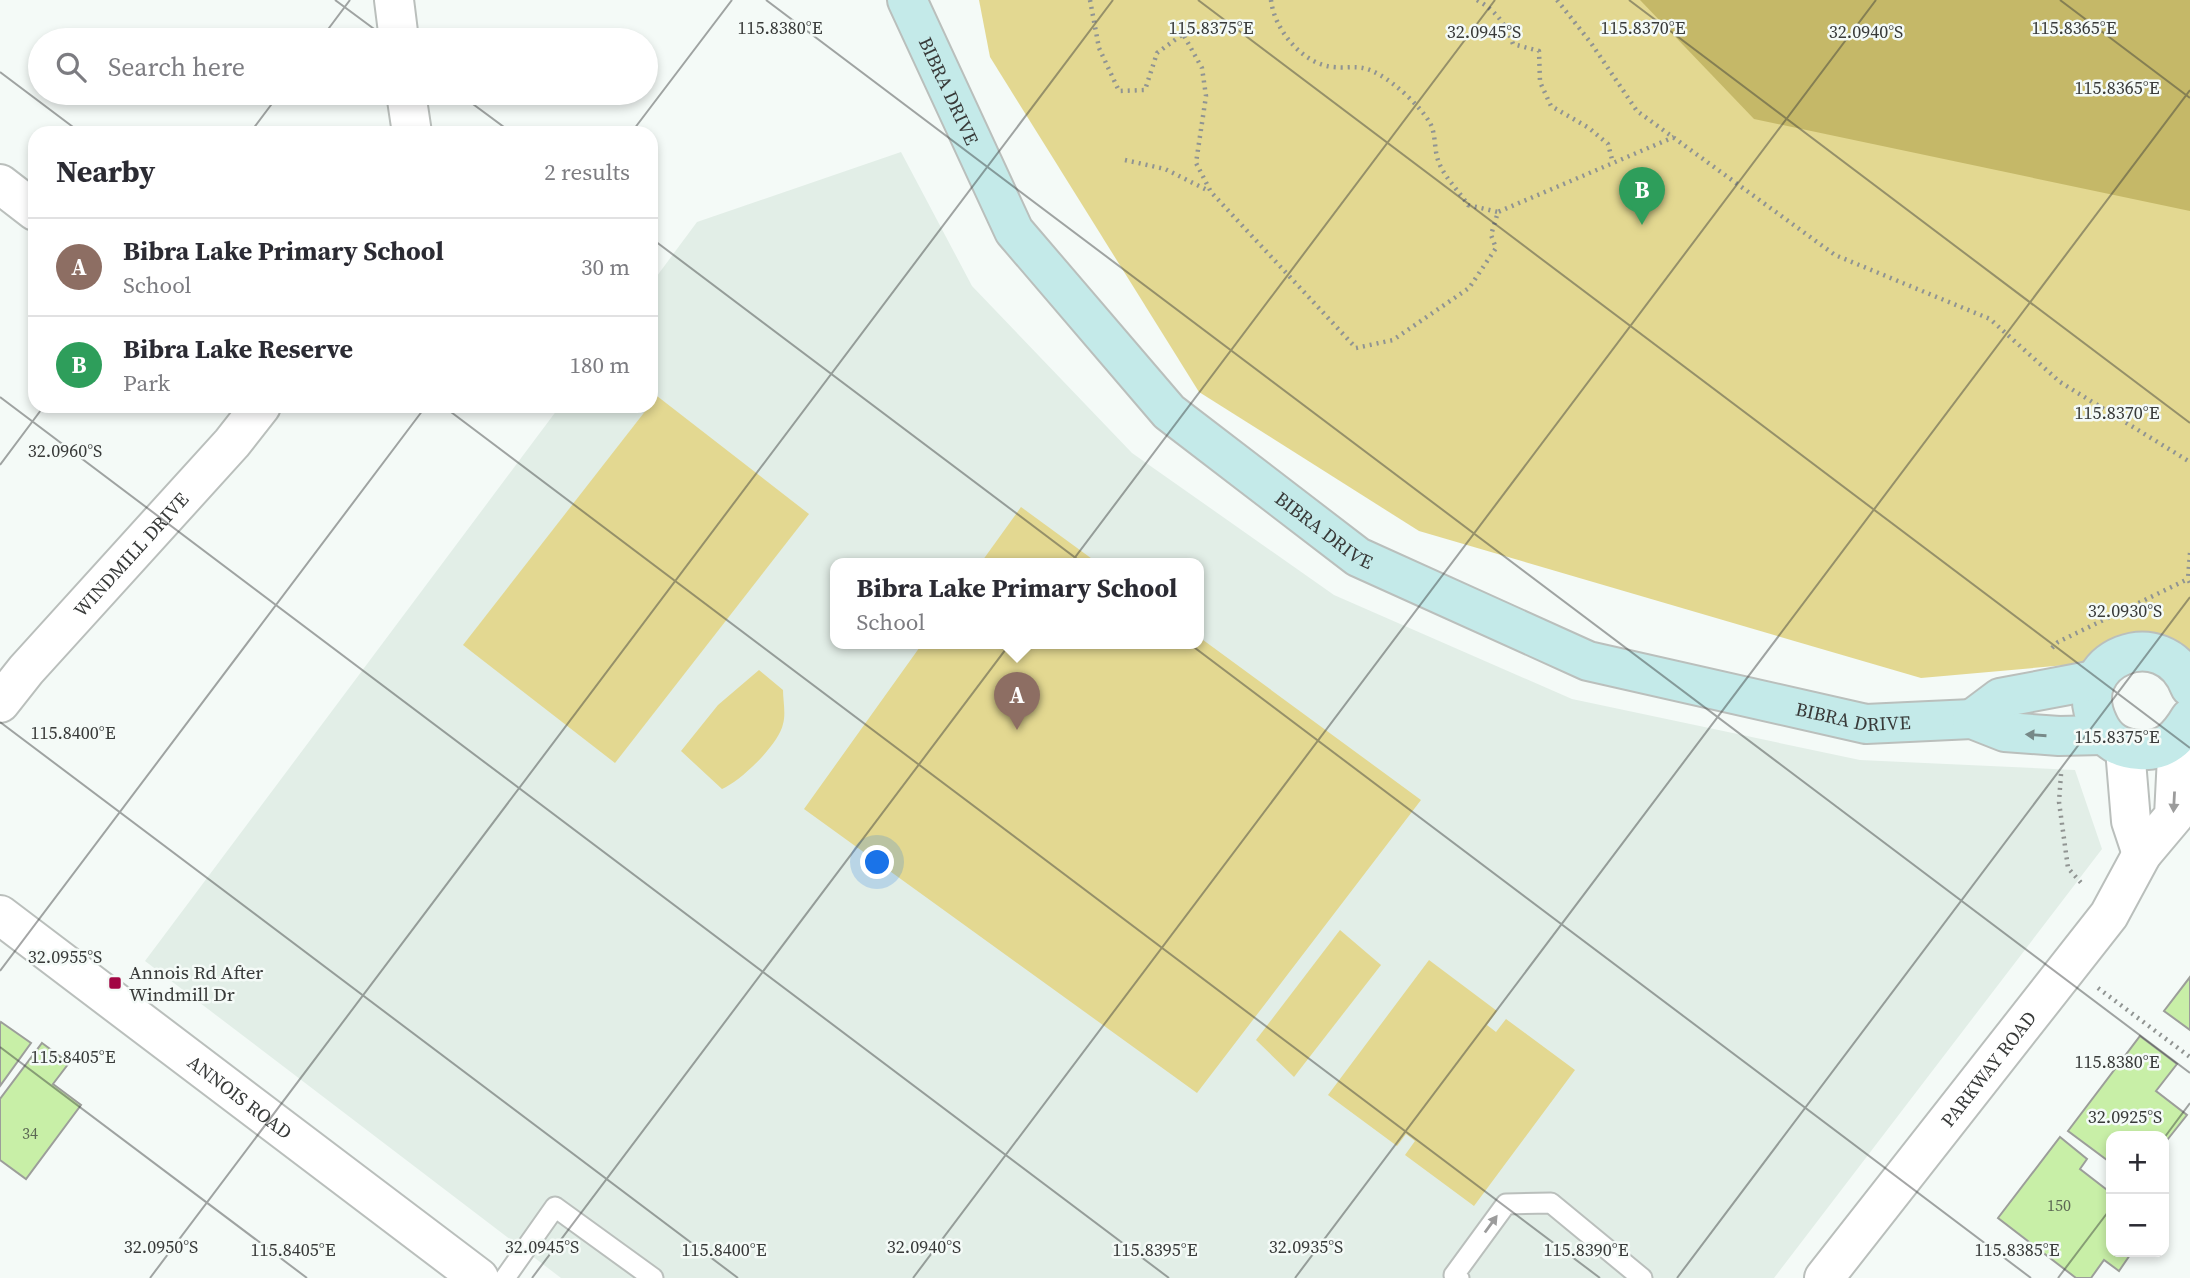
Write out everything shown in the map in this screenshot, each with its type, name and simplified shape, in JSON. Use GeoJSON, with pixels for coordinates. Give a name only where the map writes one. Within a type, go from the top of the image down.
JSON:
{"type":"FeatureCollection","features":[{"type":"Feature","properties":{"kind":"street"},"geometry":{"type":"LineString","coordinates":[[394,0],[398,28]]}},
{"type":"Feature","properties":{"kind":"street","name":"BIBRA DRIVE"},"geometry":{"type":"LineString","coordinates":[[907,0],[1014,231],[1170,412],[1358,557],[1588,661],[1866,724],[1972,719],[2006,732],[2114,742],[2153,751],[2184,727]]}},
{"type":"Feature","properties":{"kind":"street"},"geometry":{"type":"LineString","coordinates":[[408,105],[411,126]]}},
{"type":"Feature","properties":{"kind":"street"},"geometry":{"type":"LineString","coordinates":[[0,184],[28,206]]}},
{"type":"Feature","properties":{"kind":"street","name":"WINDMILL DRIVE"},"geometry":{"type":"LineString","coordinates":[[0,703],[26,670],[232,443],[256,413]]}},
{"type":"Feature","properties":{"kind":"street"},"geometry":{"type":"LineString","coordinates":[[2142,854],[2131,821],[2114,742],[2091,709],[2095,680],[2110,661],[2135,650],[2163,654],[2188,678]]}},
{"type":"Feature","properties":{"kind":"street"},"geometry":{"type":"LineString","coordinates":[[1972,719],[2000,698],[2095,680]]}},
{"type":"Feature","properties":{"kind":"street","name":"PARKWAY ROAD"},"geometry":{"type":"LineString","coordinates":[[1824,1278],[2109,915],[2142,854],[2174,816],[2184,727]]}},
{"type":"Feature","properties":{"kind":"street","name":"ANNOIS ROAD"},"geometry":{"type":"LineString","coordinates":[[0,915],[479,1278]]}},
{"type":"Feature","properties":{"kind":"lane"},"geometry":{"type":"LineString","coordinates":[[1459,1278],[1454,1275],[1506,1204],[1551,1203],[1642,1278]]}},
{"type":"Feature","properties":{"kind":"lane"},"geometry":{"type":"LineString","coordinates":[[505,1278],[555,1207],[653,1278]]}},
{"type":"Feature","properties":{"kind":"path"},"geometry":{"type":"LineString","coordinates":[[1090,0],[1099,48],[1119,91],[1145,90],[1157,53],[1183,34],[1202,68],[1206,96],[1196,163],[1211,192],[1356,348],[1393,340],[1469,288],[1496,248],[1491,234],[1498,212]]}},
{"type":"Feature","properties":{"kind":"path"},"geometry":{"type":"LineString","coordinates":[[1271,0],[1282,29],[1295,48],[1316,62],[1331,67],[1360,66],[1381,75],[1405,94],[1431,124],[1438,161],[1468,205],[1498,212],[1674,136]]}},
{"type":"Feature","properties":{"kind":"path"},"geometry":{"type":"LineString","coordinates":[[1477,0],[1494,11],[1507,28],[1513,44],[1539,51],[1540,82],[1551,106],[1590,128],[1608,144],[1614,163]]}},
{"type":"Feature","properties":{"kind":"path"},"geometry":{"type":"LineString","coordinates":[[1557,0],[1591,43],[1637,111],[1835,255],[1990,319],[2060,382],[2190,462]]}},
{"type":"Feature","properties":{"kind":"path"},"geometry":{"type":"LineString","coordinates":[[1125,160],[1165,169],[1211,192]]}},
{"type":"Feature","properties":{"kind":"path"},"geometry":{"type":"LineString","coordinates":[[2190,553],[2190,583]]}},
{"type":"Feature","properties":{"kind":"path"},"geometry":{"type":"LineString","coordinates":[[2068,966],[2190,1057]]}},
{"type":"Feature","properties":{"kind":"shaded area"},"geometry":{"type":"Polygon","coordinates":[[[979,0],[2190,0],[2190,654],[1921,678],[1419,531],[1199,392],[990,57],[979,0]]]}},
{"type":"Feature","properties":{"kind":"shaded area"},"geometry":{"type":"Polygon","coordinates":[[[1640,0],[2190,0],[2190,211],[1754,119],[1640,0]]]}},
{"type":"Feature","properties":{"kind":"shaded area"},"geometry":{"type":"Polygon","coordinates":[[[901,152],[972,286],[1132,453],[1334,595],[1572,699],[1860,760],[2075,770],[2102,849],[1774,1278],[561,1278],[145,961],[555,413],[658,413],[658,275],[697,222],[901,152]]]}},
{"type":"Feature","properties":{"kind":"shaded area"},"geometry":{"type":"Polygon","coordinates":[[[658,397],[809,514],[615,763],[463,645],[644,413],[658,413],[658,397]]]}},
{"type":"Feature","properties":{"kind":"shaded area"},"geometry":{"type":"Polygon","coordinates":[[[1021,507],[1091,558],[984,558],[1021,507]]]}},
{"type":"Feature","properties":{"kind":"shaded area"},"geometry":{"type":"Polygon","coordinates":[[[1204,641],[1421,800],[1197,1093],[804,809],[918,649],[1204,649],[1204,641]]]}},
{"type":"Feature","properties":{"kind":"shaded area"},"geometry":{"type":"Polygon","coordinates":[[[759,670],[783,690],[783,724],[758,761],[722,789],[681,751],[718,705],[759,670]]]}},
{"type":"Feature","properties":{"kind":"shaded area"},"geometry":{"type":"Polygon","coordinates":[[[1340,930],[1381,965],[1294,1077],[1256,1040],[1340,930]]]}},
{"type":"Feature","properties":{"kind":"shaded area"},"geometry":{"type":"Polygon","coordinates":[[[1429,960],[1497,1011],[1487,1025],[1496,1032],[1506,1019],[1575,1070],[1474,1206],[1405,1155],[1415,1141],[1406,1134],[1397,1146],[1328,1095],[1429,960]]]}},
{"type":"Feature","properties":{"kind":"building"},"geometry":{"type":"Polygon","coordinates":[[[2190,977],[2190,1030],[2164,1011],[2190,977]]]}},
{"type":"Feature","properties":{"kind":"building"},"geometry":{"type":"Polygon","coordinates":[[[1,1022],[31,1043],[0,1086],[0,1024],[1,1022]]]}},
{"type":"Feature","properties":{"kind":"building"},"geometry":{"type":"Polygon","coordinates":[[[2140,1036],[2177,1064],[2156,1091],[2187,1115],[2169,1138],[2169,1131],[2106,1131],[2106,1159],[2068,1131],[2140,1036]]]}},
{"type":"Feature","properties":{"kind":"building"},"geometry":{"type":"Polygon","coordinates":[[[42,1043],[69,1063],[53,1084],[81,1105],[26,1179],[0,1160],[0,1099],[42,1043]]]}},
{"type":"Feature","properties":{"kind":"building"},"geometry":{"type":"Polygon","coordinates":[[[2060,1137],[2087,1159],[2080,1169],[2106,1189],[2106,1257],[2129,1257],[2119,1271],[2104,1260],[2091,1278],[2076,1278],[1998,1218],[2060,1137]]]}},
{"type":"Feature","properties":{"kind":"place","name":"Bibra Lake Reserve"},"geometry":{"type":"Point","coordinates":[1642,225]}},
{"type":"Feature","properties":{"kind":"place","name":"Bibra Lake Primary School"},"geometry":{"type":"Point","coordinates":[1017,730]}},
{"type":"Feature","properties":{"kind":"place","name":"Annois Rd After Windmill Dr"},"geometry":{"type":"Point","coordinates":[115,983]}}]}
